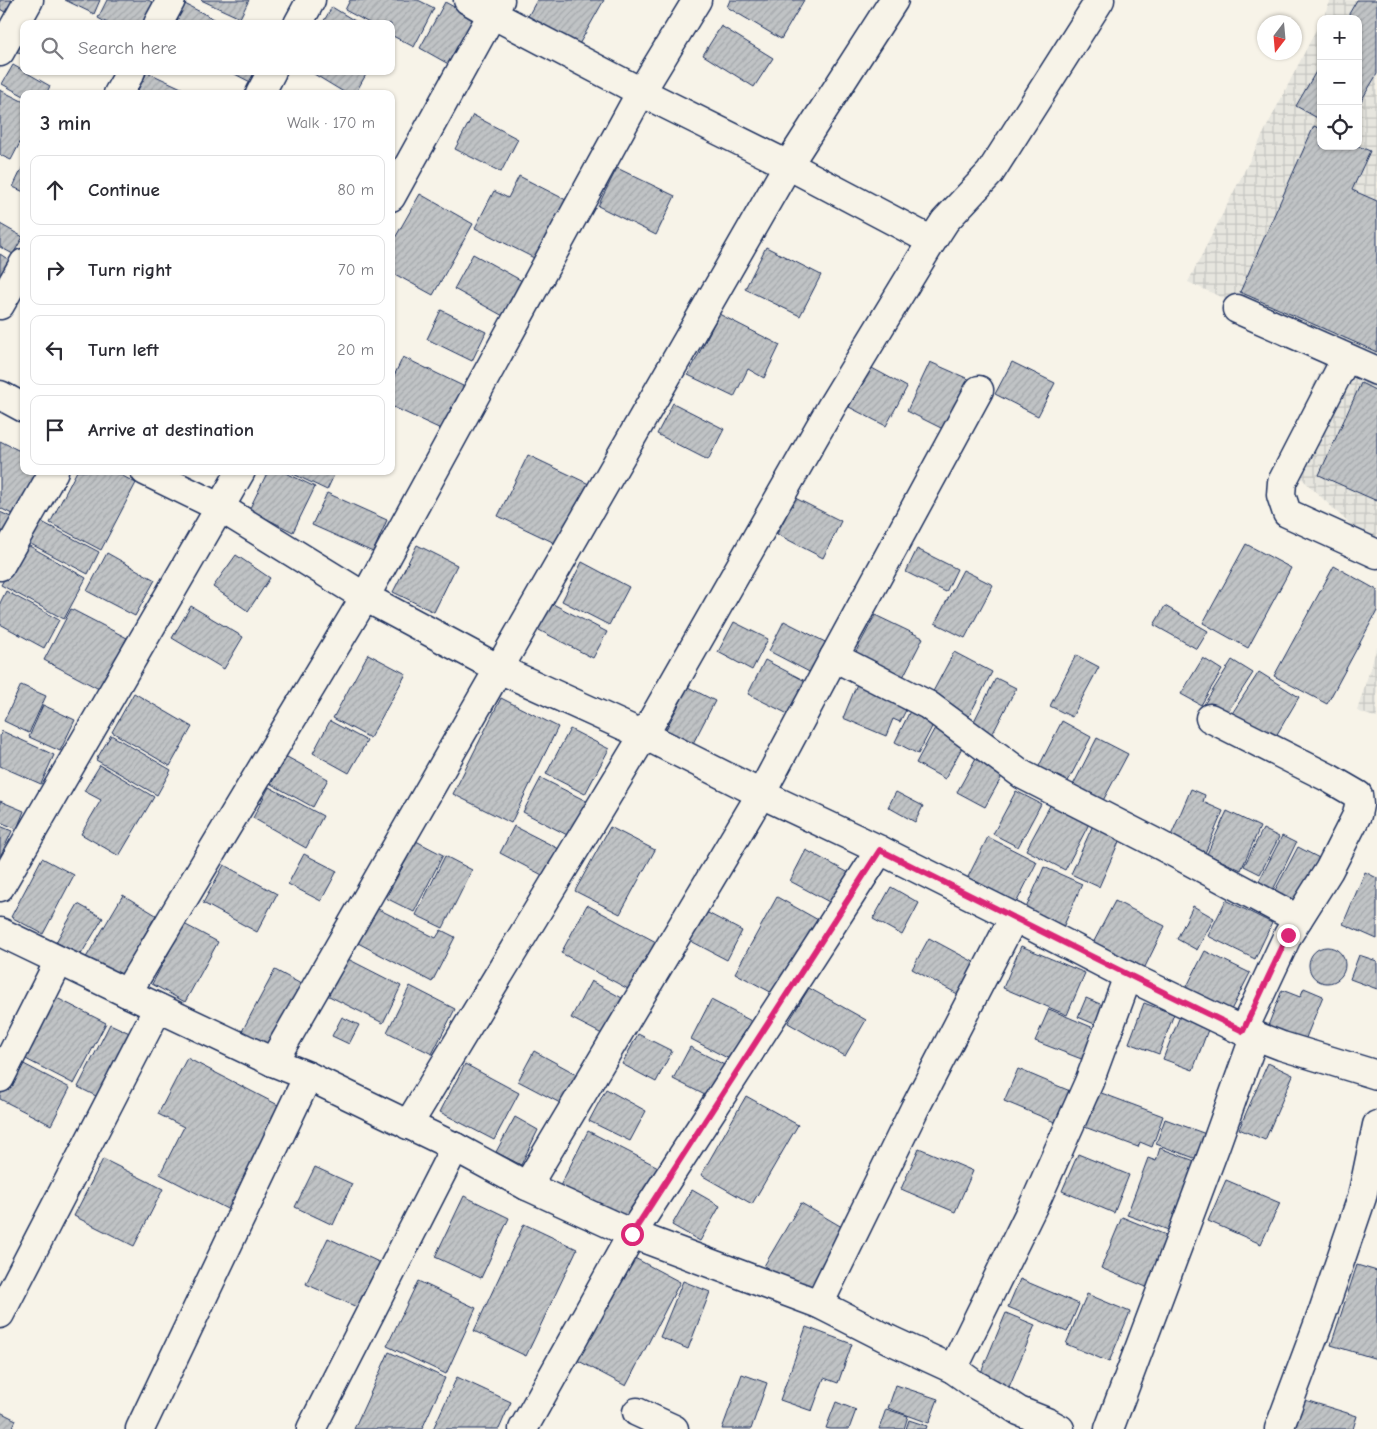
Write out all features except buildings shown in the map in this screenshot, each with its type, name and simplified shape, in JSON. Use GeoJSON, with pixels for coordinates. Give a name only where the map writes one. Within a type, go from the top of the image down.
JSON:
{"type":"FeatureCollection","features":[{"type":"Feature","properties":{"kind":"street"},"geometry":{"type":"LineString","coordinates":[[160,20],[171,0]]}},
{"type":"Feature","properties":{"kind":"street"},"geometry":{"type":"LineString","coordinates":[[300,20],[311,0]]}},
{"type":"Feature","properties":{"kind":"street"},"geometry":{"type":"LineString","coordinates":[[468,0],[496,7],[641,92],[788,165],[932,242]]}},
{"type":"Feature","properties":{"kind":"street"},"geometry":{"type":"LineString","coordinates":[[127,993],[365,597],[641,92],[697,0]]}},
{"type":"Feature","properties":{"kind":"street"},"geometry":{"type":"LineString","coordinates":[[273,1062],[788,165],[894,0]]}},
{"type":"Feature","properties":{"kind":"street"},"geometry":{"type":"LineString","coordinates":[[408,1125],[644,735],[833,404],[944,222],[990,173],[1100,0]]}},
{"type":"Feature","properties":{"kind":"street"},"geometry":{"type":"LineString","coordinates":[[395,190],[496,7]]}},
{"type":"Feature","properties":{"kind":"street"},"geometry":{"type":"LineString","coordinates":[[0,52],[15,11]]}},
{"type":"Feature","properties":{"kind":"street"},"geometry":{"type":"LineString","coordinates":[[120,90],[129,75]]}},
{"type":"Feature","properties":{"kind":"street"},"geometry":{"type":"LineString","coordinates":[[262,90],[270,75]]}},
{"type":"Feature","properties":{"kind":"street"},"geometry":{"type":"LineString","coordinates":[[0,305],[20,270]]}},
{"type":"Feature","properties":{"kind":"street"},"geometry":{"type":"LineString","coordinates":[[1238,309],[1377,371]]}},
{"type":"Feature","properties":{"kind":"street"},"geometry":{"type":"LineString","coordinates":[[1346,358],[1282,482],[1281,495],[1287,513],[1377,554]]}},
{"type":"Feature","properties":{"kind":"street"},"geometry":{"type":"LineString","coordinates":[[528,1186],[761,794],[979,390]]}},
{"type":"Feature","properties":{"kind":"street"},"geometry":{"type":"LineString","coordinates":[[0,395],[20,406]]}},
{"type":"Feature","properties":{"kind":"street"},"geometry":{"type":"LineString","coordinates":[[0,566],[52,475]]}},
{"type":"Feature","properties":{"kind":"street"},"geometry":{"type":"LineString","coordinates":[[153,475],[221,508],[365,597],[499,669],[644,735],[761,794],[880,850],[1128,976],[1249,1033],[1282,1046],[1377,1075]]}},
{"type":"Feature","properties":{"kind":"street"},"geometry":{"type":"LineString","coordinates":[[0,887],[239,475]]}},
{"type":"Feature","properties":{"kind":"street"},"geometry":{"type":"LineString","coordinates":[[834,657],[928,705],[1024,775],[1156,842],[1298,919]]}},
{"type":"Feature","properties":{"kind":"street"},"geometry":{"type":"LineString","coordinates":[[1109,1429],[1212,1156],[1249,1033],[1288,935],[1329,870],[1357,815],[1359,805],[1358,795],[1327,777],[1210,718]]}},
{"type":"Feature","properties":{"kind":"street"},"geometry":{"type":"LineString","coordinates":[[523,1429],[632,1234],[880,850]]}},
{"type":"Feature","properties":{"kind":"street"},"geometry":{"type":"LineString","coordinates":[[819,1304],[915,1108],[1014,917]]}},
{"type":"Feature","properties":{"kind":"street"},"geometry":{"type":"LineString","coordinates":[[0,932],[273,1062],[308,1076],[455,1147],[528,1186],[632,1234],[819,1304],[953,1369],[1019,1411],[1060,1429]]}},
{"type":"Feature","properties":{"kind":"street"},"geometry":{"type":"LineString","coordinates":[[0,1078],[59,960]]}},
{"type":"Feature","properties":{"kind":"street"},"geometry":{"type":"LineString","coordinates":[[953,1369],[1038,1196],[1085,1091],[1128,976]]}},
{"type":"Feature","properties":{"kind":"street"},"geometry":{"type":"LineString","coordinates":[[0,1314],[158,1008]]}},
{"type":"Feature","properties":{"kind":"street"},"geometry":{"type":"LineString","coordinates":[[140,1429],[308,1076]]}},
{"type":"Feature","properties":{"kind":"street"},"geometry":{"type":"LineString","coordinates":[[1280,1429],[1362,1197],[1377,1125]]}},
{"type":"Feature","properties":{"kind":"street"},"geometry":{"type":"LineString","coordinates":[[310,1429],[455,1147]]}},
{"type":"Feature","properties":{"kind":"street"},"geometry":{"type":"LineString","coordinates":[[637,1412],[674,1429]]}},
{"type":"Feature","properties":{"kind":"shaded area"},"geometry":{"type":"Polygon","coordinates":[[[1331,0],[1377,0],[1377,550],[1280,458],[1331,347],[1188,282],[1317,28],[1317,150],[1362,150],[1362,15],[1324,15],[1331,0]]]}},
{"type":"Feature","properties":{"kind":"shaded area"},"geometry":{"type":"Polygon","coordinates":[[[1377,647],[1377,718],[1357,711],[1377,647]]]}},
{"type":"Feature","properties":{"kind":"route"},"geometry":{"type":"LineString","coordinates":[[632,1234],[880,850],[1128,976],[1243,1031],[1288,935]]}}]}
